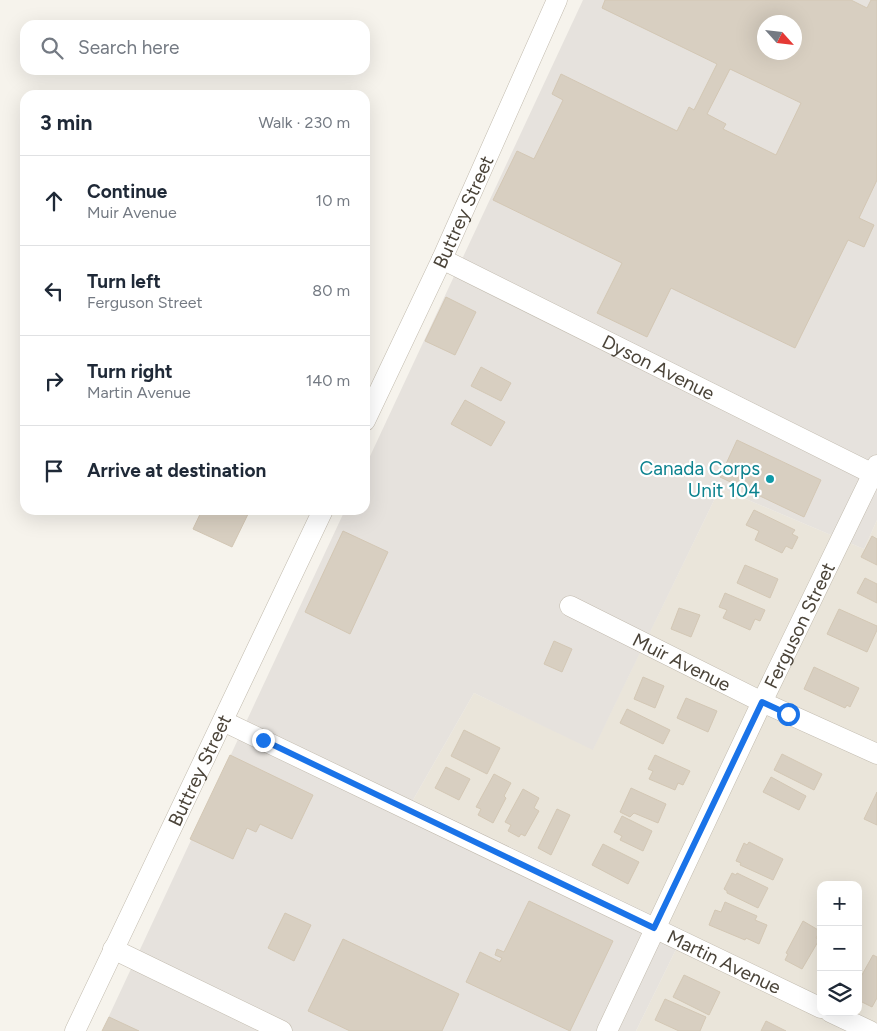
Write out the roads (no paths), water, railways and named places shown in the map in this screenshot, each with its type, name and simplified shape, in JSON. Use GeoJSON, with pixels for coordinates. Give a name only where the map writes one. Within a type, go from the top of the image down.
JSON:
{"type":"FeatureCollection","features":[{"type":"Feature","properties":{"kind":"street","name":"Buttrey Street"},"geometry":{"type":"LineString","coordinates":[[370,411],[442,260],[557,0]]}},
{"type":"Feature","properties":{"kind":"street","name":"Dyson Avenue"},"geometry":{"type":"LineString","coordinates":[[442,260],[876,471]]}},
{"type":"Feature","properties":{"kind":"street","name":"Ferguson Street"},"geometry":{"type":"LineString","coordinates":[[607,1031],[762,702],[876,471]]}},
{"type":"Feature","properties":{"kind":"street","name":"Buttrey Street"},"geometry":{"type":"LineString","coordinates":[[75,1031],[321,515]]}},
{"type":"Feature","properties":{"kind":"street","name":"Muir Avenue"},"geometry":{"type":"LineString","coordinates":[[570,606],[762,702],[877,754]]}},
{"type":"Feature","properties":{"kind":"street","name":"Martin Avenue"},"geometry":{"type":"LineString","coordinates":[[223,721],[817,1006]]}},
{"type":"Feature","properties":{"kind":"street"},"geometry":{"type":"LineString","coordinates":[[113,950],[282,1031]]}},
{"type":"Feature","properties":{"kind":"street"},"geometry":{"type":"LineString","coordinates":[[838,1016],[870,1031]]}},
{"type":"Feature","properties":{"kind":"place","name":"Canada Corps Unit 104"},"geometry":{"type":"Point","coordinates":[770,479]}}]}
